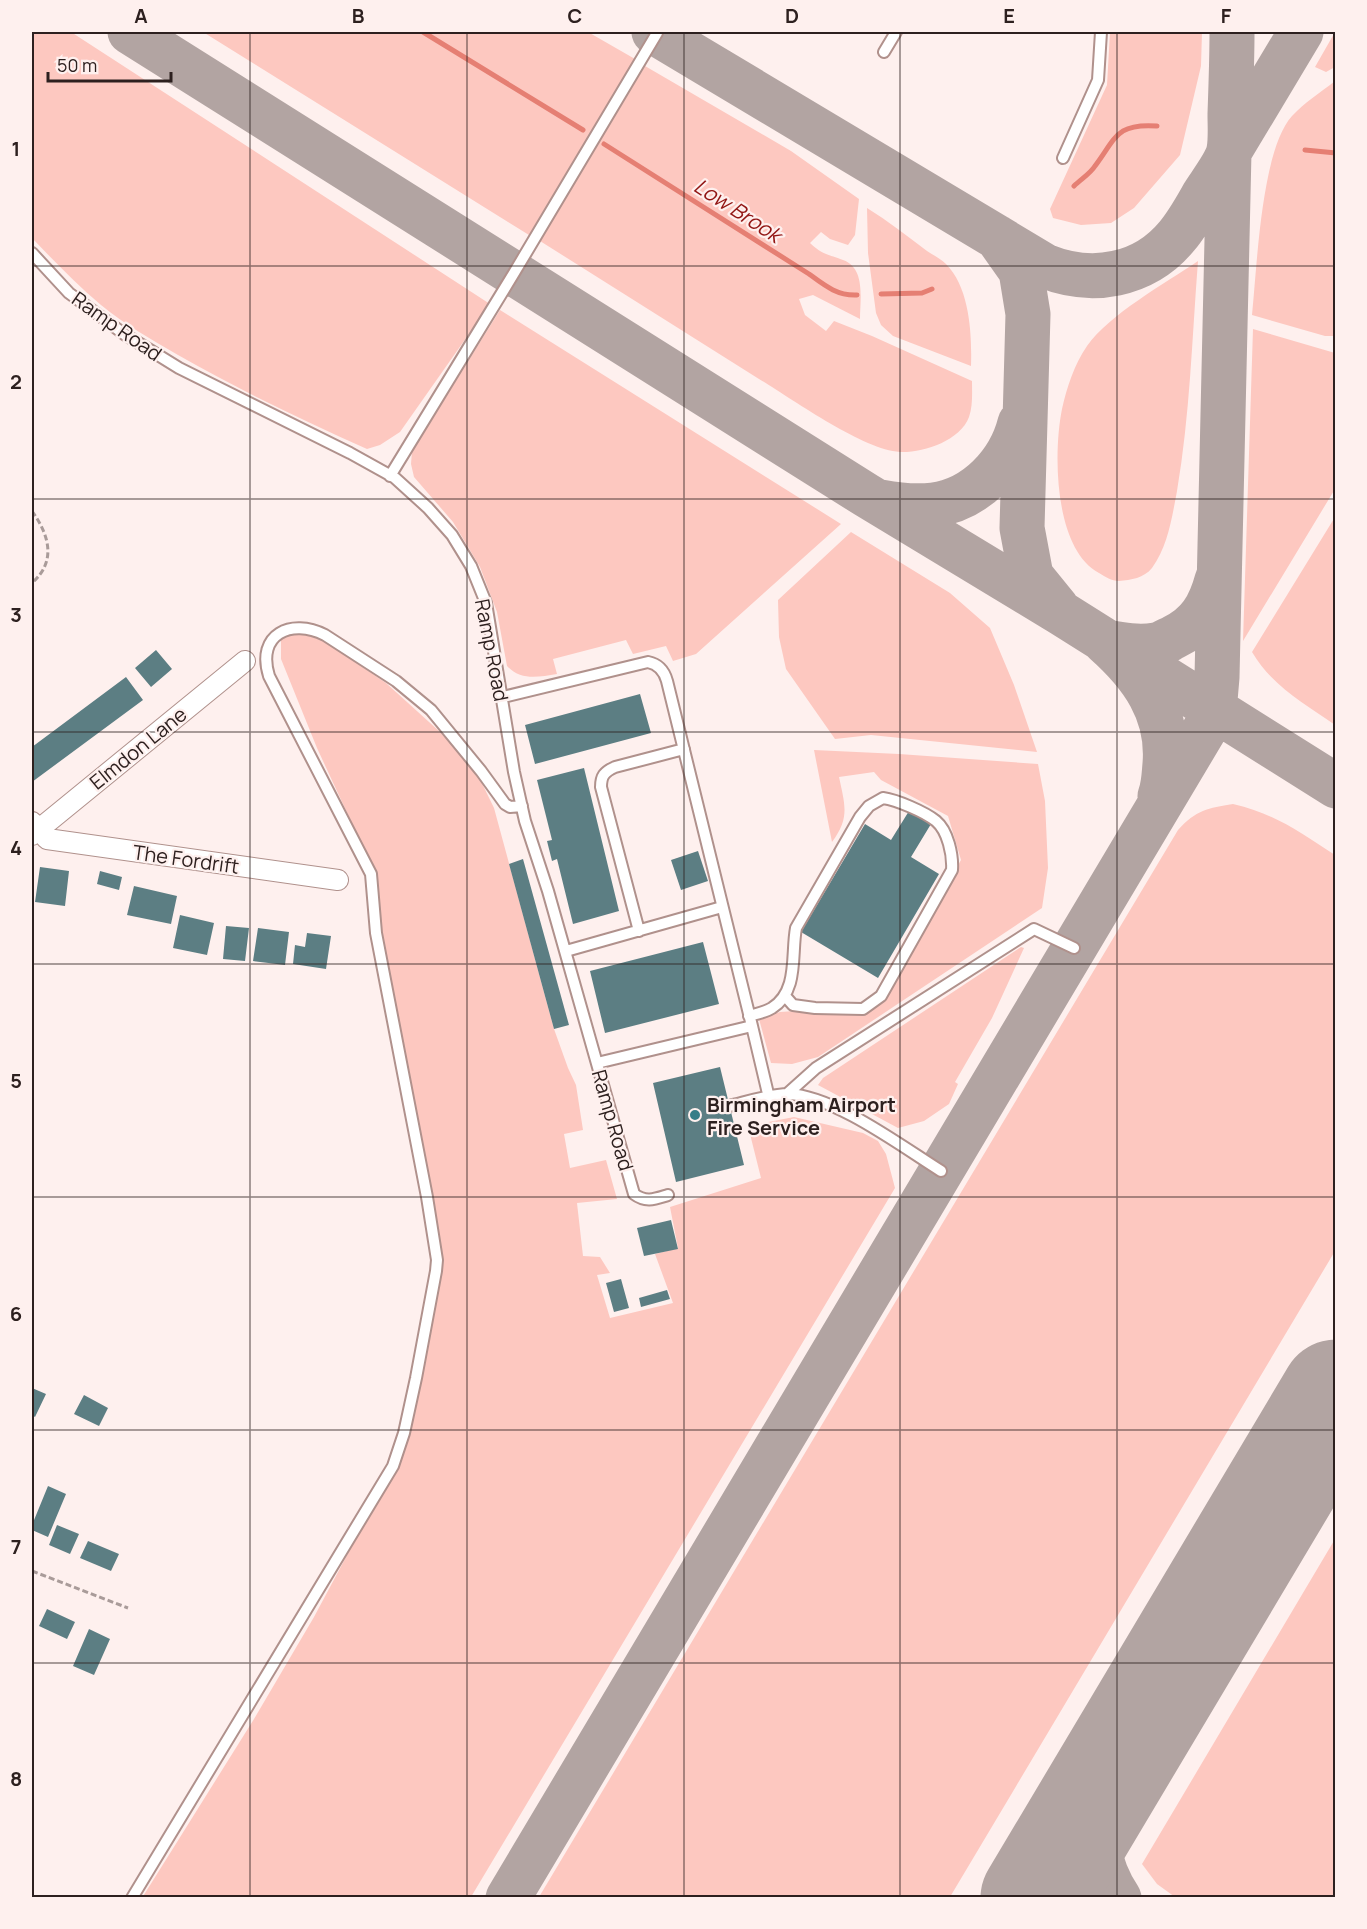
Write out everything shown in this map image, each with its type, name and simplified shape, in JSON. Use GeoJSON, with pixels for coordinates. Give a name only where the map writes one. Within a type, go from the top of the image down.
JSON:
{"type":"FeatureCollection","features":[{"type":"Feature","properties":{"kind":"street","name":"Elmdon Lane"},"geometry":{"type":"LineString","coordinates":[[34,828],[245,661]]}},
{"type":"Feature","properties":{"kind":"street","name":"The Fordrift"},"geometry":{"type":"LineString","coordinates":[[34,828],[47,839],[338,880]]}},
{"type":"Feature","properties":{"kind":"lane"},"geometry":{"type":"LineString","coordinates":[[884,52],[896,32]]}},
{"type":"Feature","properties":{"kind":"lane"},"geometry":{"type":"LineString","coordinates":[[1063,158],[1098,80],[1101,32]]}},
{"type":"Feature","properties":{"kind":"lane"},"geometry":{"type":"LineString","coordinates":[[390,476],[526,254],[657,33]]}},
{"type":"Feature","properties":{"kind":"lane","name":"Ramp Road"},"geometry":{"type":"LineString","coordinates":[[32,253],[69,293],[124,334],[179,368],[350,453],[390,476],[428,508],[452,536],[471,566],[486,603],[514,772],[522,806],[566,951],[634,1194],[650,1201],[668,1196]]}},
{"type":"Feature","properties":{"kind":"lane"},"geometry":{"type":"LineString","coordinates":[[132,1898],[393,1466],[413,1389],[436,1271],[437,1260],[427,1197],[376,933],[371,874],[269,676],[265,664],[268,642],[276,636],[304,627],[325,634],[396,681],[424,704],[461,746],[505,804],[510,807],[522,806]]}},
{"type":"Feature","properties":{"kind":"lane"},"geometry":{"type":"LineString","coordinates":[[502,697],[648,662],[655,663],[665,673],[769,1098]]}},
{"type":"Feature","properties":{"kind":"lane"},"geometry":{"type":"LineString","coordinates":[[639,931],[601,787],[601,778],[606,771],[615,767],[684,749]]}},
{"type":"Feature","properties":{"kind":"lane"},"geometry":{"type":"LineString","coordinates":[[597,1063],[751,1021],[772,1008],[785,996],[794,970],[793,945],[796,928],[869,806],[883,798],[896,800],[936,821],[943,831],[952,858],[952,870],[881,996],[863,1009],[849,1010],[793,1005],[785,996]]}},
{"type":"Feature","properties":{"kind":"lane"},"geometry":{"type":"LineString","coordinates":[[566,951],[722,908]]}},
{"type":"Feature","properties":{"kind":"lane"},"geometry":{"type":"LineString","coordinates":[[787,1094],[816,1068],[1034,929],[1074,948]]}},
{"type":"Feature","properties":{"kind":"lane"},"geometry":{"type":"LineString","coordinates":[[729,1106],[787,1094],[812,1098],[843,1110],[941,1171]]}},
{"type":"Feature","properties":{"kind":"path"},"geometry":{"type":"LineString","coordinates":[[32,511],[48,543],[48,560],[40,576],[32,583]]}},
{"type":"Feature","properties":{"kind":"path"},"geometry":{"type":"LineString","coordinates":[[32,1571],[128,1608]]}},
{"type":"Feature","properties":{"kind":"shaded area"},"geometry":{"type":"Polygon","coordinates":[[[32,32],[71,32],[490,304],[400,432],[380,445],[367,449],[224,380],[148,338],[110,312],[74,281],[32,238],[32,32]]]}},
{"type":"Feature","properties":{"kind":"shaded area"},"geometry":{"type":"Polygon","coordinates":[[[203,32],[588,32],[635,59],[529,235],[203,32]]]}},
{"type":"Feature","properties":{"kind":"shaded area"},"geometry":{"type":"Polygon","coordinates":[[[1110,32],[1202,32],[1201,66],[1180,155],[1134,208],[1111,223],[1081,225],[1053,218],[1050,209],[1107,85],[1110,32]]]}},
{"type":"Feature","properties":{"kind":"shaded area"},"geometry":{"type":"Polygon","coordinates":[[[1335,32],[1335,67],[1326,72],[1315,67],[1335,32]]]}},
{"type":"Feature","properties":{"kind":"shaded area"},"geometry":{"type":"Polygon","coordinates":[[[645,66],[791,151],[859,199],[855,235],[848,245],[830,239],[821,232],[810,243],[822,252],[850,264],[855,270],[861,294],[860,319],[813,295],[799,299],[805,315],[826,331],[834,321],[972,381],[969,417],[958,433],[930,448],[909,452],[885,449],[867,443],[808,410],[540,241],[645,66]]]}},
{"type":"Feature","properties":{"kind":"shaded area"},"geometry":{"type":"Polygon","coordinates":[[[1335,81],[1336,336],[1325,336],[1252,315],[1262,211],[1273,155],[1282,132],[1292,116],[1335,81]]]}},
{"type":"Feature","properties":{"kind":"shaded area"},"geometry":{"type":"Polygon","coordinates":[[[867,208],[942,260],[954,274],[968,312],[971,366],[893,336],[881,325],[876,313],[868,253],[867,208]]]}},
{"type":"Feature","properties":{"kind":"shaded area"},"geometry":{"type":"Polygon","coordinates":[[[1198,261],[1185,434],[1169,531],[1162,550],[1149,571],[1133,579],[1113,580],[1099,573],[1084,561],[1073,543],[1065,522],[1058,474],[1059,428],[1064,401],[1078,361],[1097,334],[1138,300],[1198,261]]]}},
{"type":"Feature","properties":{"kind":"shaded area"},"geometry":{"type":"Polygon","coordinates":[[[500,310],[841,524],[696,654],[673,661],[666,646],[633,654],[626,640],[553,659],[557,674],[530,677],[512,671],[507,666],[497,612],[480,567],[453,522],[414,477],[411,464],[412,451],[500,310]]]}},
{"type":"Feature","properties":{"kind":"shaded area"},"geometry":{"type":"Polygon","coordinates":[[[1253,329],[1335,353],[1335,489],[1243,641],[1253,329]]]}},
{"type":"Feature","properties":{"kind":"shaded area"},"geometry":{"type":"Polygon","coordinates":[[[1335,517],[1335,725],[1279,684],[1269,675],[1252,652],[1335,517]]]}},
{"type":"Feature","properties":{"kind":"shaded area"},"geometry":{"type":"Polygon","coordinates":[[[851,532],[950,593],[990,628],[1014,685],[1037,752],[871,735],[835,739],[786,669],[779,637],[778,600],[851,532]]]}},
{"type":"Feature","properties":{"kind":"shaded area"},"geometry":{"type":"Polygon","coordinates":[[[295,632],[320,638],[386,683],[439,731],[476,771],[494,808],[554,1029],[576,1085],[583,1130],[564,1134],[570,1168],[606,1160],[617,1199],[577,1203],[583,1256],[600,1257],[610,1273],[597,1275],[610,1318],[673,1303],[655,1254],[678,1248],[670,1207],[761,1178],[748,1126],[794,1117],[863,1133],[878,1141],[886,1154],[895,1188],[471,1897],[142,1898],[254,1719],[314,1617],[400,1456],[442,1257],[385,970],[374,871],[317,748],[281,659],[281,636],[295,632]]]}},
{"type":"Feature","properties":{"kind":"shaded area"},"geometry":{"type":"Polygon","coordinates":[[[814,750],[1038,764],[1045,801],[1048,868],[1042,908],[818,1057],[792,1064],[771,1063],[759,1019],[780,1012],[811,1010],[841,1013],[883,997],[961,860],[948,816],[881,780],[874,772],[839,777],[844,818],[832,842],[814,750]]]}},
{"type":"Feature","properties":{"kind":"shaded area"},"geometry":{"type":"Polygon","coordinates":[[[1233,804],[1275,818],[1335,855],[1335,1251],[950,1897],[539,1897],[1178,830],[1203,811],[1233,804]]]}},
{"type":"Feature","properties":{"kind":"shaded area"},"geometry":{"type":"Polygon","coordinates":[[[1021,947],[1024,948],[992,1018],[955,1082],[958,1084],[949,1104],[924,1121],[898,1128],[818,1085],[823,1078],[1021,947]]]}},
{"type":"Feature","properties":{"kind":"shaded area"},"geometry":{"type":"Polygon","coordinates":[[[1335,1539],[1335,1897],[1175,1897],[1157,1884],[1142,1864],[1335,1539]]]}},
{"type":"Feature","properties":{"kind":"building"},"geometry":{"type":"Polygon","coordinates":[[[156,650],[172,669],[151,687],[135,668],[156,650]]]}},
{"type":"Feature","properties":{"kind":"building"},"geometry":{"type":"Polygon","coordinates":[[[126,677],[143,700],[32,782],[32,747],[126,677]]]}},
{"type":"Feature","properties":{"kind":"building"},"geometry":{"type":"Polygon","coordinates":[[[640,694],[651,733],[535,764],[525,725],[640,694]]]}},
{"type":"Feature","properties":{"kind":"building"},"geometry":{"type":"Polygon","coordinates":[[[584,768],[619,911],[573,924],[557,859],[552,861],[547,841],[552,840],[537,780],[584,768]]]}},
{"type":"Feature","properties":{"kind":"building"},"geometry":{"type":"Polygon","coordinates":[[[909,811],[931,824],[911,857],[939,874],[878,978],[801,932],[865,824],[891,840],[909,811]]]}},
{"type":"Feature","properties":{"kind":"building"},"geometry":{"type":"Polygon","coordinates":[[[698,851],[708,881],[681,890],[671,860],[698,851]]]}},
{"type":"Feature","properties":{"kind":"building"},"geometry":{"type":"Polygon","coordinates":[[[523,859],[569,1025],[554,1029],[509,864],[523,859]]]}},
{"type":"Feature","properties":{"kind":"building"},"geometry":{"type":"Polygon","coordinates":[[[40,867],[69,871],[65,906],[35,902],[40,867]]]}},
{"type":"Feature","properties":{"kind":"building"},"geometry":{"type":"Polygon","coordinates":[[[100,871],[122,877],[119,890],[97,884],[100,871]]]}},
{"type":"Feature","properties":{"kind":"building"},"geometry":{"type":"Polygon","coordinates":[[[134,886],[177,896],[171,924],[127,915],[134,886]]]}},
{"type":"Feature","properties":{"kind":"building"},"geometry":{"type":"Polygon","coordinates":[[[180,915],[214,923],[207,955],[173,948],[180,915]]]}},
{"type":"Feature","properties":{"kind":"building"},"geometry":{"type":"Polygon","coordinates":[[[226,926],[249,928],[245,961],[223,959],[226,926]]]}},
{"type":"Feature","properties":{"kind":"building"},"geometry":{"type":"Polygon","coordinates":[[[258,928],[289,932],[285,965],[253,961],[258,928]]]}},
{"type":"Feature","properties":{"kind":"building"},"geometry":{"type":"Polygon","coordinates":[[[307,933],[331,936],[326,969],[293,964],[295,945],[305,947],[307,933]]]}},
{"type":"Feature","properties":{"kind":"building"},"geometry":{"type":"Polygon","coordinates":[[[703,942],[719,1004],[605,1033],[590,971],[703,942]]]}},
{"type":"Feature","properties":{"kind":"building"},"geometry":{"type":"Polygon","coordinates":[[[720,1067],[744,1165],[676,1182],[653,1083],[720,1067]]]}},
{"type":"Feature","properties":{"kind":"building"},"geometry":{"type":"Polygon","coordinates":[[[671,1220],[678,1249],[644,1256],[637,1228],[671,1220]]]}},
{"type":"Feature","properties":{"kind":"building"},"geometry":{"type":"Polygon","coordinates":[[[621,1279],[629,1308],[614,1312],[606,1283],[621,1279]]]}},
{"type":"Feature","properties":{"kind":"building"},"geometry":{"type":"Polygon","coordinates":[[[667,1290],[670,1299],[641,1307],[639,1298],[667,1290]]]}},
{"type":"Feature","properties":{"kind":"building"},"geometry":{"type":"Polygon","coordinates":[[[32,1388],[46,1394],[35,1417],[32,1415],[32,1388]]]}},
{"type":"Feature","properties":{"kind":"building"},"geometry":{"type":"Polygon","coordinates":[[[84,1395],[108,1408],[99,1426],[74,1414],[84,1395]]]}},
{"type":"Feature","properties":{"kind":"building"},"geometry":{"type":"Polygon","coordinates":[[[48,1486],[66,1494],[48,1537],[32,1530],[32,1525],[48,1486]]]}},
{"type":"Feature","properties":{"kind":"building"},"geometry":{"type":"Polygon","coordinates":[[[57,1525],[79,1534],[70,1554],[49,1545],[57,1525]]]}},
{"type":"Feature","properties":{"kind":"building"},"geometry":{"type":"Polygon","coordinates":[[[88,1541],[119,1554],[111,1571],[80,1558],[88,1541]]]}},
{"type":"Feature","properties":{"kind":"building"},"geometry":{"type":"Polygon","coordinates":[[[47,1609],[75,1622],[67,1639],[39,1626],[47,1609]]]}},
{"type":"Feature","properties":{"kind":"building"},"geometry":{"type":"Polygon","coordinates":[[[89,1629],[110,1639],[94,1675],[73,1666],[89,1629]]]}},
{"type":"Feature","properties":{"kind":"waterway","name":"Low Brook"},"geometry":{"type":"LineString","coordinates":[[423,32],[583,130]]}},
{"type":"Feature","properties":{"kind":"waterway","name":"Low Brook"},"geometry":{"type":"LineString","coordinates":[[1074,186],[1093,169],[1118,134],[1133,127],[1157,126]]}},
{"type":"Feature","properties":{"kind":"waterway","name":"Low Brook"},"geometry":{"type":"LineString","coordinates":[[604,144],[826,286],[843,294],[857,295]]}},
{"type":"Feature","properties":{"kind":"waterway","name":"Low Brook"},"geometry":{"type":"LineString","coordinates":[[1305,150],[1336,153]]}},
{"type":"Feature","properties":{"kind":"waterway","name":"Low Brook"},"geometry":{"type":"LineString","coordinates":[[881,294],[922,293],[932,289]]}},
{"type":"Feature","properties":{"kind":"taxiway"},"geometry":{"type":"LineString","coordinates":[[130,32],[866,495],[1061,613],[1336,786]]}},
{"type":"Feature","properties":{"kind":"taxiway"},"geometry":{"type":"LineString","coordinates":[[654,32],[1045,266],[1081,275],[1116,273],[1133,268],[1164,250],[1185,226],[1228,155],[1232,32]]}},
{"type":"Feature","properties":{"kind":"taxiway"},"geometry":{"type":"LineString","coordinates":[[508,1898],[1209,722],[1215,700],[1217,677],[1229,152],[1301,32]]}},
{"type":"Feature","properties":{"kind":"taxiway"},"geometry":{"type":"LineString","coordinates":[[997,237],[1021,271],[1028,314],[1022,528],[1031,576],[1057,608]]}},
{"type":"Feature","properties":{"kind":"taxiway"},"geometry":{"type":"LineString","coordinates":[[881,502],[927,506],[949,502],[963,496],[989,477],[999,465],[1008,452],[1020,423]]}},
{"type":"Feature","properties":{"kind":"taxiway"},"geometry":{"type":"LineString","coordinates":[[1160,796],[1164,776],[1165,745],[1158,711],[1141,681],[1105,642],[1150,646],[1163,643],[1183,632],[1202,614],[1217,580]]}},
{"type":"Feature","properties":{"kind":"taxiway"},"geometry":{"type":"LineString","coordinates":[[1100,1791],[1096,1819],[1098,1846],[1106,1873],[1119,1898]]}},
{"type":"Feature","properties":{"kind":"runway"},"geometry":{"type":"LineString","coordinates":[[1036,1898],[1336,1395]]}},
{"type":"Feature","properties":{"kind":"place","name":"Birmingham Airport Fire Service"},"geometry":{"type":"Point","coordinates":[695,1115]}}]}
